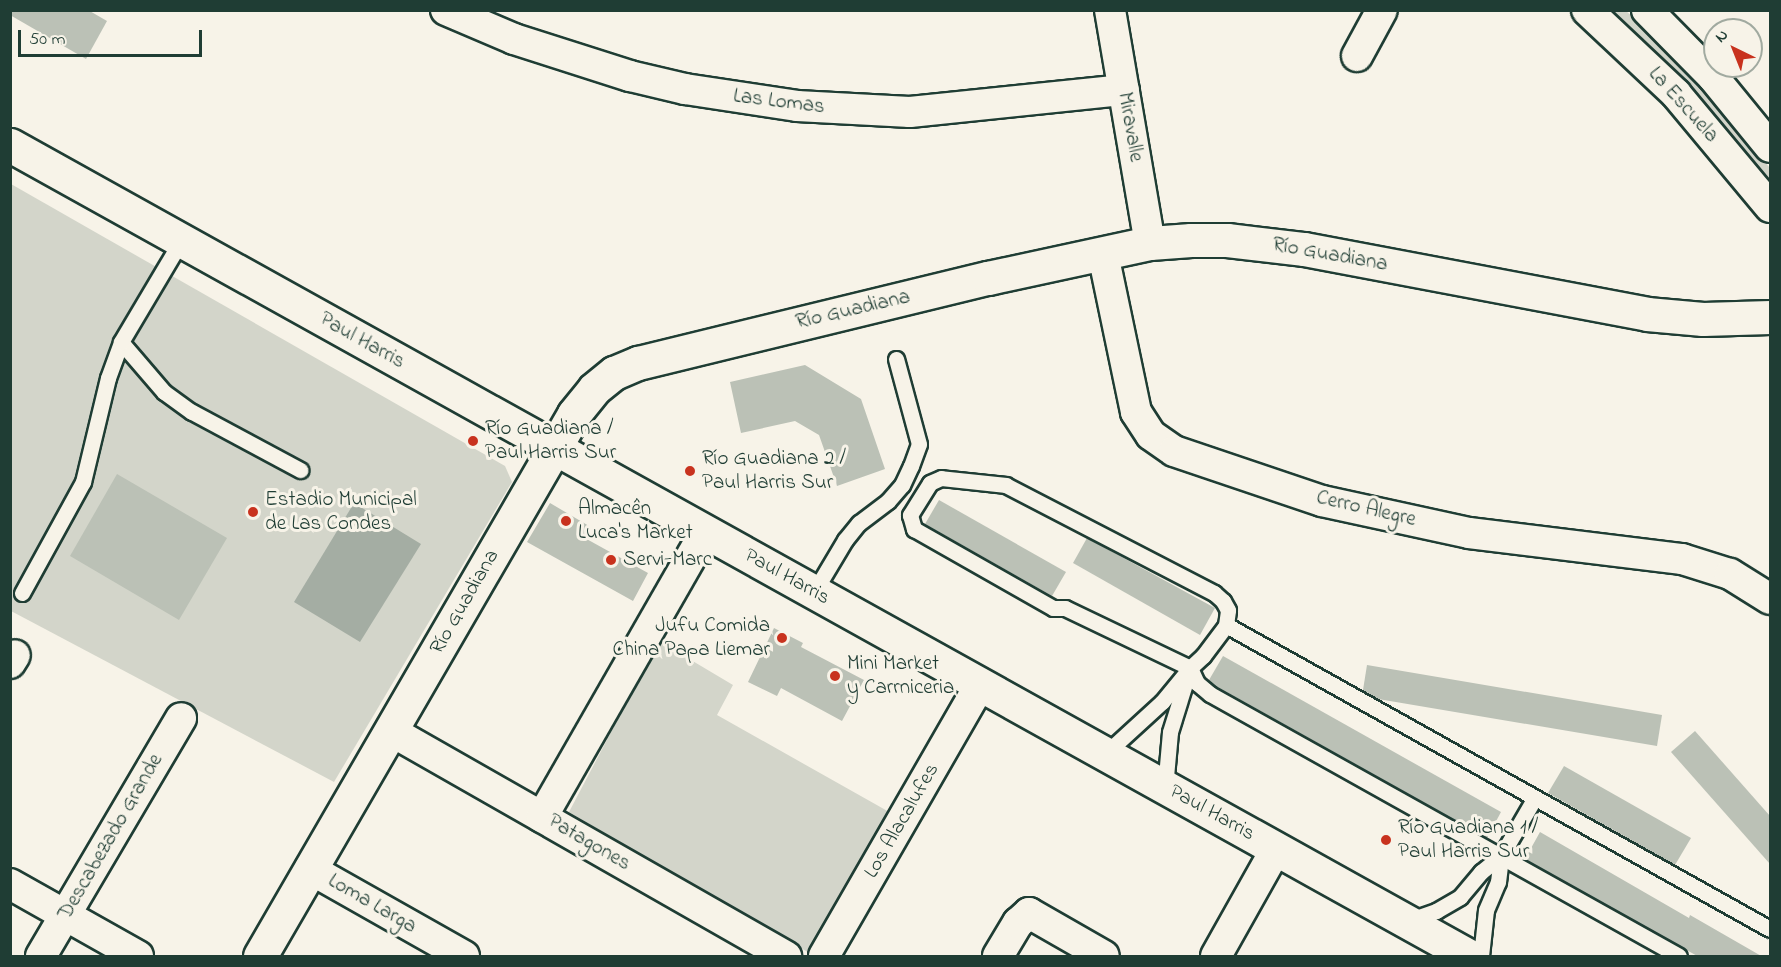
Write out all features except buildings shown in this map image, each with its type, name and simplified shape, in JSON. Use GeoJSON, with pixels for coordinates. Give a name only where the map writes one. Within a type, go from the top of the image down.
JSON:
{"type":"FeatureCollection","features":[{"type":"Feature","properties":{"kind":"street","name":"Las Lomas"},"geometry":{"type":"LineString","coordinates":[[446,10],[514,39],[630,76],[696,91],[797,106],[910,112],[1124,90]]}},
{"type":"Feature","properties":{"kind":"street","name":"Miravalle"},"geometry":{"type":"LineString","coordinates":[[1110,10],[1150,243]]}},
{"type":"Feature","properties":{"kind":"street"},"geometry":{"type":"LineString","coordinates":[[1357,56],[1382,10]]}},
{"type":"Feature","properties":{"kind":"street","name":"La Escuela"},"geometry":{"type":"LineString","coordinates":[[1587,10],[1676,94],[1770,207]]}},
{"type":"Feature","properties":{"kind":"street","name":"La Escuela"},"geometry":{"type":"LineString","coordinates":[[1647,10],[1713,77],[1770,147]]}},
{"type":"Feature","properties":{"kind":"street","name":"Paul Harris"},"geometry":{"type":"LineString","coordinates":[[10,145],[1469,957]]}},
{"type":"Feature","properties":{"kind":"street","name":"Río Guadiana"},"geometry":{"type":"LineString","coordinates":[[260,957],[574,414],[594,390],[614,374],[638,363],[988,278],[1150,243],[1227,240],[1267,244],[1647,314],[1703,319],[1770,317]]}},
{"type":"Feature","properties":{"kind":"street","name":"Cerro Alegre"},"geometry":{"type":"LineString","coordinates":[[1102,254],[1136,411],[1151,435],[1174,451],[1322,501],[1469,533],[1682,559],[1730,574],[1770,599]]}},
{"type":"Feature","properties":{"kind":"street"},"geometry":{"type":"LineString","coordinates":[[542,817],[705,532]]}},
{"type":"Feature","properties":{"kind":"street","name":"Los Alacalufes"},"geometry":{"type":"LineString","coordinates":[[824,957],[980,685]]}},
{"type":"Feature","properties":{"kind":"street","name":"Descabezado Grande"},"geometry":{"type":"LineString","coordinates":[[41,957],[181,718]]}},
{"type":"Feature","properties":{"kind":"street","name":"Patagones"},"geometry":{"type":"LineString","coordinates":[[391,731],[777,954]]}},
{"type":"Feature","properties":{"kind":"street"},"geometry":{"type":"LineString","coordinates":[[1216,957],[1276,849]]}},
{"type":"Feature","properties":{"kind":"street","name":"Loma Larga"},"geometry":{"type":"LineString","coordinates":[[310,869],[464,956]]}},
{"type":"Feature","properties":{"kind":"street"},"geometry":{"type":"LineString","coordinates":[[10,884],[138,957]]}},
{"type":"Feature","properties":{"kind":"street"},"geometry":{"type":"LineString","coordinates":[[998,957],[1018,923],[1029,913],[1104,957]]}},
{"type":"Feature","properties":{"kind":"lane"},"geometry":{"type":"LineString","coordinates":[[22,593],[89,467],[108,378],[121,342],[181,241]]}},
{"type":"Feature","properties":{"kind":"lane"},"geometry":{"type":"LineString","coordinates":[[121,342],[164,392],[192,412],[300,470]]}},
{"type":"Feature","properties":{"kind":"lane"},"geometry":{"type":"LineString","coordinates":[[814,592],[845,540],[859,523],[888,501],[902,485],[919,444],[896,359]]}},
{"type":"Feature","properties":{"kind":"lane"},"geometry":{"type":"LineString","coordinates":[[1105,754],[1162,702],[1190,668],[1203,656],[1226,625],[1228,610],[1214,592],[1006,485],[941,478],[930,483],[910,515],[914,529],[1053,608],[1065,608],[1190,668],[1197,683],[1210,694],[1679,957]]}},
{"type":"Feature","properties":{"kind":"lane"},"geometry":{"type":"LineString","coordinates":[[1226,625],[1770,929]]}},
{"type":"Feature","properties":{"kind":"lane"},"geometry":{"type":"LineString","coordinates":[[1165,788],[1170,732],[1190,668]]}},
{"type":"Feature","properties":{"kind":"lane"},"geometry":{"type":"LineString","coordinates":[[1406,921],[1436,911],[1460,897],[1481,872],[1501,856],[1534,799]]}},
{"type":"Feature","properties":{"kind":"lane"},"geometry":{"type":"LineString","coordinates":[[1481,957],[1486,910],[1498,882],[1501,856]]}},
{"type":"Feature","properties":{"kind":"shaded area"},"geometry":{"type":"Polygon","coordinates":[[[1608,11],[1626,11],[1657,38],[1770,168],[1770,187],[1669,66],[1608,11]]]}},
{"type":"Feature","properties":{"kind":"shaded area","name":"Estadio Municipal de Las Condes"},"geometry":{"type":"Polygon","coordinates":[[[11,184],[505,466],[512,482],[334,782],[11,611],[11,184]]]}},
{"type":"Feature","properties":{"kind":"shaded area"},"geometry":{"type":"Polygon","coordinates":[[[354,503],[421,544],[360,642],[294,602],[354,503]]]}},
{"type":"Feature","properties":{"kind":"shaded area"},"geometry":{"type":"Polygon","coordinates":[[[659,641],[733,685],[717,715],[891,813],[811,954],[569,812],[659,641]]]}},
{"type":"Feature","properties":{"kind":"place","name":"Río Guadiana / Paul Harris Sur"},"geometry":{"type":"Point","coordinates":[473,441]}},
{"type":"Feature","properties":{"kind":"place","name":"Río Guadiana 2 / Paul Harris Sur"},"geometry":{"type":"Point","coordinates":[690,471]}},
{"type":"Feature","properties":{"kind":"place","name":"Estadio Municipal de Las Condes"},"geometry":{"type":"Point","coordinates":[253,512]}},
{"type":"Feature","properties":{"kind":"place","name":"Almacên Luca's Market"},"geometry":{"type":"Point","coordinates":[566,521]}},
{"type":"Feature","properties":{"kind":"place","name":"Servi-Marc"},"geometry":{"type":"Point","coordinates":[611,560]}},
{"type":"Feature","properties":{"kind":"place","name":"Jufu Comida China Papa Liemar"},"geometry":{"type":"Point","coordinates":[782,638]}},
{"type":"Feature","properties":{"kind":"place","name":"Mini Market y Carrniceria"},"geometry":{"type":"Point","coordinates":[835,676]}},
{"type":"Feature","properties":{"kind":"place","name":"Río Guadiana 1 / Paul Harris Sur"},"geometry":{"type":"Point","coordinates":[1386,840]}}]}
